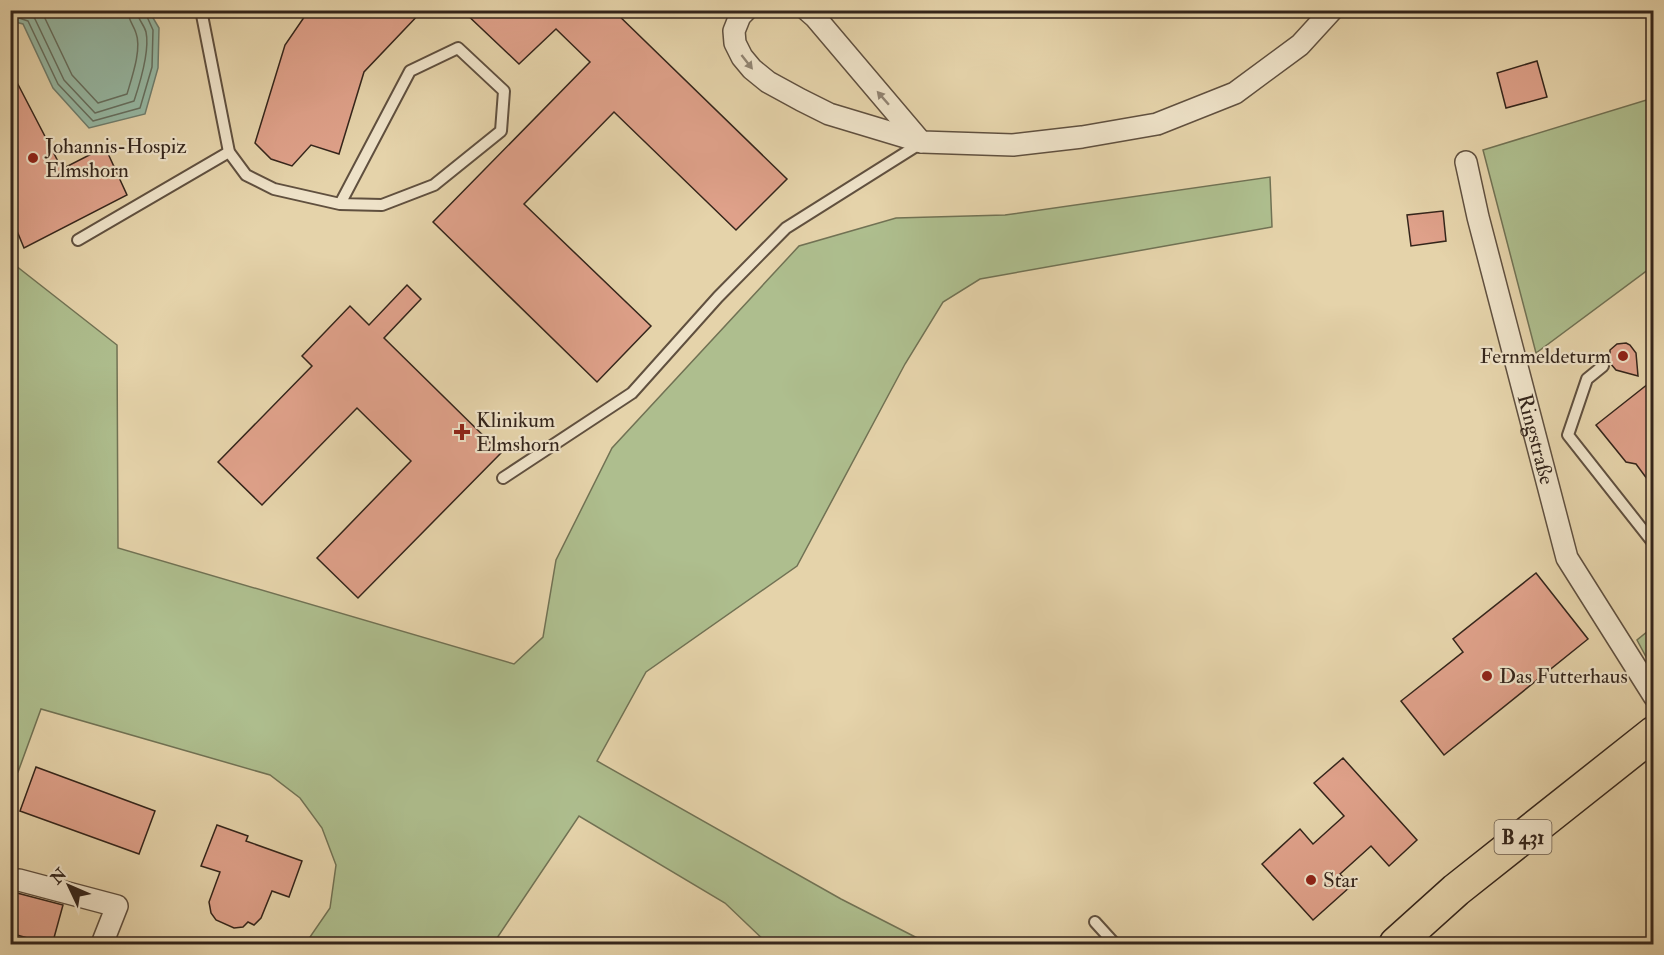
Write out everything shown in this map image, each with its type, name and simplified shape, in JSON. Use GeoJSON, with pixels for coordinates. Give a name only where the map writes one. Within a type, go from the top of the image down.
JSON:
{"type":"FeatureCollection","features":[{"type":"Feature","properties":{"kind":"main road","name":"B 431"},"geometry":{"type":"LineString","coordinates":[[1396,945],[1456,890],[1653,733]]}},
{"type":"Feature","properties":{"kind":"street"},"geometry":{"type":"LineString","coordinates":[[746,10],[740,16],[734,31],[735,43],[742,57],[768,82],[829,114],[922,142],[1012,145],[1082,137],[1157,124],[1235,93],[1300,45],[1332,10]]}},
{"type":"Feature","properties":{"kind":"street"},"geometry":{"type":"LineString","coordinates":[[807,10],[815,16],[922,142]]}},
{"type":"Feature","properties":{"kind":"street","name":"Ringstraße"},"geometry":{"type":"LineString","coordinates":[[1466,162],[1481,229],[1567,558],[1653,696]]}},
{"type":"Feature","properties":{"kind":"street"},"geometry":{"type":"LineString","coordinates":[[19,880],[117,906],[102,945]]}},
{"type":"Feature","properties":{"kind":"lane"},"geometry":{"type":"LineString","coordinates":[[201,10],[229,152],[246,175],[274,189],[340,204],[382,206],[434,185],[501,131],[504,91],[458,48],[410,71],[340,204]]}},
{"type":"Feature","properties":{"kind":"lane"},"geometry":{"type":"LineString","coordinates":[[503,478],[632,393],[718,297],[786,228],[922,142]]}},
{"type":"Feature","properties":{"kind":"lane"},"geometry":{"type":"LineString","coordinates":[[78,240],[229,152]]}},
{"type":"Feature","properties":{"kind":"lane"},"geometry":{"type":"LineString","coordinates":[[1603,366],[1587,379],[1568,435],[1653,544]]}},
{"type":"Feature","properties":{"kind":"lane"},"geometry":{"type":"LineString","coordinates":[[1095,922],[1115,945]]}},
{"type":"Feature","properties":{"kind":"shaded area"},"geometry":{"type":"Polygon","coordinates":[[[1653,98],[1653,266],[1536,353],[1483,150],[1653,98]]]}},
{"type":"Feature","properties":{"kind":"shaded area"},"geometry":{"type":"Polygon","coordinates":[[[1270,177],[1272,227],[980,279],[943,302],[905,364],[797,566],[646,672],[597,761],[841,899],[929,944],[768,944],[725,903],[579,816],[493,944],[301,944],[308,940],[330,908],[336,865],[322,828],[300,798],[270,775],[41,709],[18,772],[11,772],[11,262],[117,345],[118,548],[514,664],[543,637],[556,560],[612,448],[799,246],[896,218],[1005,215],[1270,177]]]}},
{"type":"Feature","properties":{"kind":"shaded area"},"geometry":{"type":"Polygon","coordinates":[[[1653,627],[1654,667],[1652,668],[1637,640],[1653,627]]]}},
{"type":"Feature","properties":{"kind":"water"},"geometry":{"type":"Polygon","coordinates":[[[10,11],[149,11],[159,28],[158,68],[145,114],[89,128],[53,88],[23,24],[11,21],[10,11]]]}},
{"type":"Feature","properties":{"kind":"building"},"geometry":{"type":"Polygon","coordinates":[[[309,10],[423,10],[364,72],[339,154],[311,145],[292,166],[271,159],[255,143],[285,45],[309,10]]]}},
{"type":"Feature","properties":{"kind":"building"},"geometry":{"type":"Polygon","coordinates":[[[462,10],[613,10],[787,179],[736,230],[614,112],[524,204],[651,326],[597,382],[433,222],[590,62],[556,29],[519,64],[462,10]]]}},
{"type":"Feature","properties":{"kind":"building"},"geometry":{"type":"Polygon","coordinates":[[[1537,61],[1547,97],[1506,108],[1497,73],[1537,61]]]}},
{"type":"Feature","properties":{"kind":"building","name":"Johannis-Hospiz Elmshorn"},"geometry":{"type":"Polygon","coordinates":[[[10,69],[62,169],[105,147],[127,195],[24,248],[10,214],[10,69]]]}},
{"type":"Feature","properties":{"kind":"building"},"geometry":{"type":"Polygon","coordinates":[[[1443,211],[1446,241],[1411,246],[1407,215],[1443,211]]]}},
{"type":"Feature","properties":{"kind":"building"},"geometry":{"type":"Polygon","coordinates":[[[407,285],[421,299],[384,338],[501,453],[358,598],[317,558],[411,461],[357,408],[262,505],[218,462],[312,366],[302,356],[350,306],[369,325],[407,285]]]}},
{"type":"Feature","properties":{"kind":"building","name":"Fernmeldeturm"},"geometry":{"type":"Polygon","coordinates":[[[1626,343],[1636,353],[1638,376],[1616,370],[1610,363],[1610,350],[1617,344],[1626,343]]]}},
{"type":"Feature","properties":{"kind":"building"},"geometry":{"type":"Polygon","coordinates":[[[1653,380],[1653,487],[1636,464],[1626,462],[1596,425],[1653,380]]]}},
{"type":"Feature","properties":{"kind":"building","name":"Das Futterhaus"},"geometry":{"type":"Polygon","coordinates":[[[1536,573],[1588,639],[1444,755],[1401,701],[1463,652],[1453,639],[1536,573]]]}},
{"type":"Feature","properties":{"kind":"building"},"geometry":{"type":"Polygon","coordinates":[[[1343,758],[1417,840],[1389,866],[1371,846],[1340,874],[1351,886],[1313,920],[1262,864],[1300,829],[1313,844],[1344,816],[1314,783],[1343,758]]]}},
{"type":"Feature","properties":{"kind":"building"},"geometry":{"type":"Polygon","coordinates":[[[36,767],[155,811],[139,854],[20,811],[36,767]]]}},
{"type":"Feature","properties":{"kind":"building"},"geometry":{"type":"Polygon","coordinates":[[[217,825],[248,836],[246,841],[302,861],[289,897],[272,891],[261,918],[254,925],[248,922],[243,927],[234,928],[216,920],[211,913],[209,902],[220,872],[201,866],[217,825]]]}},
{"type":"Feature","properties":{"kind":"building"},"geometry":{"type":"Polygon","coordinates":[[[17,893],[63,905],[52,945],[10,933],[10,914],[17,893]]]}},
{"type":"Feature","properties":{"kind":"place","name":"Johannis-Hospiz Elmshorn"},"geometry":{"type":"Point","coordinates":[33,158]}},
{"type":"Feature","properties":{"kind":"place","name":"Fernmeldeturm"},"geometry":{"type":"Point","coordinates":[1623,356]}},
{"type":"Feature","properties":{"kind":"place","name":"Klinikum Elmshorn"},"geometry":{"type":"Point","coordinates":[462,432]}},
{"type":"Feature","properties":{"kind":"place","name":"Das Futterhaus"},"geometry":{"type":"Point","coordinates":[1487,676]}},
{"type":"Feature","properties":{"kind":"place","name":"Star"},"geometry":{"type":"Point","coordinates":[1311,880]}}]}
